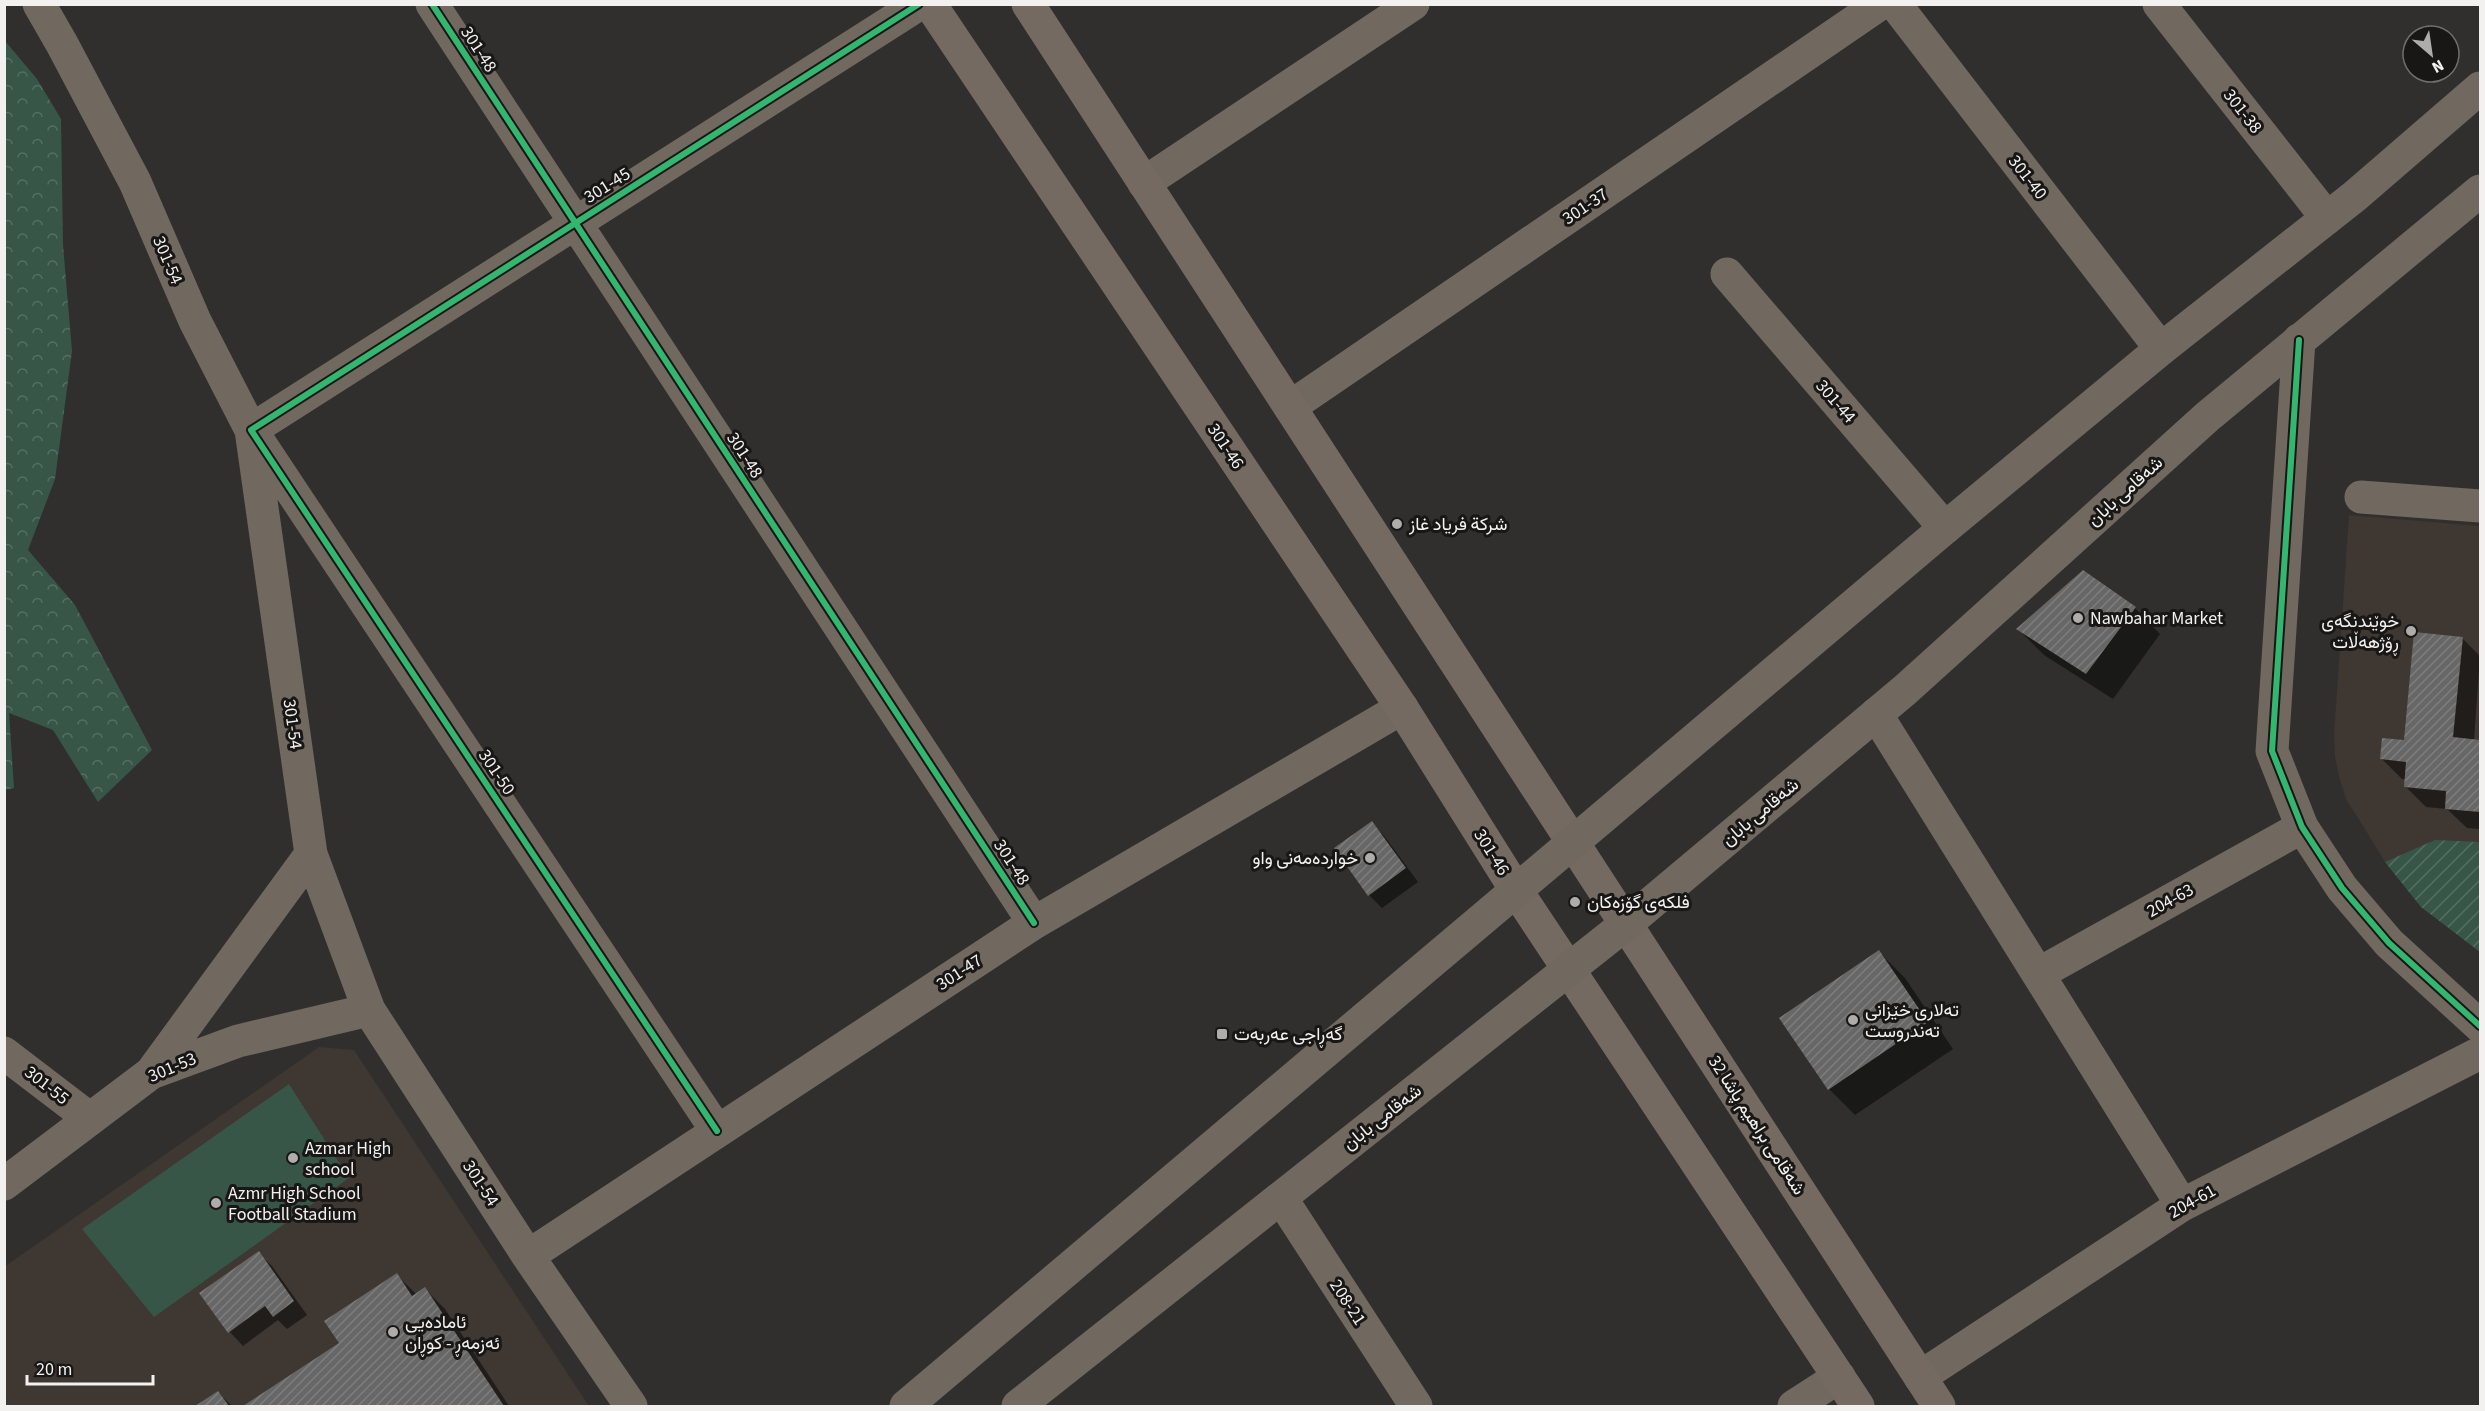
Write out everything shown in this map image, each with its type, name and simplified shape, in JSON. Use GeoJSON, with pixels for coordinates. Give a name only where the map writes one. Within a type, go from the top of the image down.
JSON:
{"type":"FeatureCollection","features":[{"type":"Feature","properties":{"kind":"main road","name":"301-46"},"geometry":{"type":"LineString","coordinates":[[930,4],[1402,708],[1516,890]]}},
{"type":"Feature","properties":{"kind":"main road"},"geometry":{"type":"LineString","coordinates":[[1028,4],[1573,843]]}},
{"type":"Feature","properties":{"kind":"main road","name":"شەقامی براهیم پاشا 32"},"geometry":{"type":"LineString","coordinates":[[1573,843],[1940,1407]]}},
{"type":"Feature","properties":{"kind":"main road"},"geometry":{"type":"LineString","coordinates":[[1516,890],[1858,1407]]}},
{"type":"Feature","properties":{"kind":"street","name":"301-54"},"geometry":{"type":"LineString","coordinates":[[39,4],[135,182],[195,321],[251,430],[311,854],[369,1010],[528,1256],[631,1407]]}},
{"type":"Feature","properties":{"kind":"street","name":"301-48"},"geometry":{"type":"LineString","coordinates":[[432,4],[1034,923]]}},
{"type":"Feature","properties":{"kind":"street","name":"301-45"},"geometry":{"type":"LineString","coordinates":[[251,430],[919,4]]}},
{"type":"Feature","properties":{"kind":"street"},"geometry":{"type":"LineString","coordinates":[[1144,183],[1413,4]]}},
{"type":"Feature","properties":{"kind":"street","name":"301-37"},"geometry":{"type":"LineString","coordinates":[[1290,407],[1880,4]]}},
{"type":"Feature","properties":{"kind":"street","name":"301-40"},"geometry":{"type":"LineString","coordinates":[[1895,4],[2162,349]]}},
{"type":"Feature","properties":{"kind":"street","name":"301-38"},"geometry":{"type":"LineString","coordinates":[[2159,4],[2327,218]]}},
{"type":"Feature","properties":{"kind":"street"},"geometry":{"type":"LineString","coordinates":[[906,1407],[1945,528],[2162,349],[2327,218],[2481,88]]}},
{"type":"Feature","properties":{"kind":"street","name":"شەقامی بابان"},"geometry":{"type":"LineString","coordinates":[[1018,1407],[1626,924],[1876,714],[2207,417],[2481,191]]}},
{"type":"Feature","properties":{"kind":"street","name":"301-44"},"geometry":{"type":"LineString","coordinates":[[1727,274],[1945,528]]}},
{"type":"Feature","properties":{"kind":"street"},"geometry":{"type":"LineString","coordinates":[[2299,340],[2272,751],[2302,827],[2342,888],[2389,943],[2481,1026]]}},
{"type":"Feature","properties":{"kind":"street","name":"301-50"},"geometry":{"type":"LineString","coordinates":[[251,430],[717,1131]]}},
{"type":"Feature","properties":{"kind":"street"},"geometry":{"type":"LineString","coordinates":[[2361,497],[2481,506]]}},
{"type":"Feature","properties":{"kind":"street","name":"301-47"},"geometry":{"type":"LineString","coordinates":[[528,1256],[1034,923],[1402,708]]}},
{"type":"Feature","properties":{"kind":"street"},"geometry":{"type":"LineString","coordinates":[[1876,714],[2182,1205]]}},
{"type":"Feature","properties":{"kind":"street","name":"204-63"},"geometry":{"type":"LineString","coordinates":[[2038,974],[2302,827]]}},
{"type":"Feature","properties":{"kind":"street"},"geometry":{"type":"LineString","coordinates":[[151,1073],[311,854]]}},
{"type":"Feature","properties":{"kind":"street","name":"301-53"},"geometry":{"type":"LineString","coordinates":[[4,1184],[151,1073],[238,1041],[369,1010]]}},
{"type":"Feature","properties":{"kind":"street","name":"301-55"},"geometry":{"type":"LineString","coordinates":[[4,1053],[89,1118]]}},
{"type":"Feature","properties":{"kind":"street","name":"204-61"},"geometry":{"type":"LineString","coordinates":[[1920,1377],[2182,1205],[2481,1053]]}},
{"type":"Feature","properties":{"kind":"street","name":"208-21"},"geometry":{"type":"LineString","coordinates":[[1281,1198],[1416,1407]]}},
{"type":"Feature","properties":{"kind":"street"},"geometry":{"type":"LineString","coordinates":[[1794,1407],[1839,1377]]}},
{"type":"Feature","properties":{"kind":"shaded area","name":"خوێندنگەی ڕۆژهەڵات"},"geometry":{"type":"Polygon","coordinates":[[[2349,515],[2480,526],[2480,952],[2421,907],[2385,862],[2347,801],[2340,780],[2335,757],[2334,735],[2349,515]]]}},
{"type":"Feature","properties":{"kind":"shaded area","name":"Azmar High school"},"geometry":{"type":"Polygon","coordinates":[[[319,1047],[354,1050],[589,1406],[5,1406],[4,1267],[319,1047]]]}},
{"type":"Feature","properties":{"kind":"green space"},"geometry":{"type":"Polygon","coordinates":[[[5,41],[37,79],[61,119],[63,245],[72,351],[55,479],[28,550],[75,605],[152,750],[98,802],[53,730],[9,713],[14,788],[5,790],[5,41]]]}},
{"type":"Feature","properties":{"kind":"green space"},"geometry":{"type":"Polygon","coordinates":[[[2435,840],[2480,842],[2480,952],[2421,907],[2385,862],[2435,840]]]}},
{"type":"Feature","properties":{"kind":"green space","name":"Azmr High School Football Stadium"},"geometry":{"type":"Polygon","coordinates":[[[289,1084],[349,1178],[154,1317],[82,1229],[289,1084]]]}},
{"type":"Feature","properties":{"kind":"building","name":"Nawbahar Market"},"geometry":{"type":"Polygon","coordinates":[[[2083,570],[2136,607],[2086,674],[2016,629],[2083,570]]]}},
{"type":"Feature","properties":{"kind":"building"},"geometry":{"type":"Polygon","coordinates":[[[2414,632],[2463,637],[2453,737],[2480,740],[2480,812],[2445,809],[2446,791],[2404,787],[2406,762],[2380,759],[2382,738],[2404,740],[2414,632]]]}},
{"type":"Feature","properties":{"kind":"building","name":"خواردەمەنی واو"},"geometry":{"type":"Polygon","coordinates":[[[1372,821],[1406,868],[1368,896],[1334,848],[1372,821]]]}},
{"type":"Feature","properties":{"kind":"building","name":"تەلاری خێزانی تەندروست"},"geometry":{"type":"Polygon","coordinates":[[[1879,950],[1928,1022],[1828,1090],[1779,1018],[1879,950]]]}},
{"type":"Feature","properties":{"kind":"building"},"geometry":{"type":"Polygon","coordinates":[[[259,1251],[294,1301],[273,1317],[265,1306],[228,1333],[199,1293],[259,1251]]]}},
{"type":"Feature","properties":{"kind":"building","name":"ئامادەیی ئەزمەڕ - کوڕان"},"geometry":{"type":"Polygon","coordinates":[[[397,1273],[412,1296],[425,1287],[504,1406],[243,1406],[339,1343],[324,1321],[397,1273]]]}},
{"type":"Feature","properties":{"kind":"building"},"geometry":{"type":"Polygon","coordinates":[[[218,1391],[229,1406],[195,1406],[218,1391]]]}},
{"type":"Feature","properties":{"kind":"cycle path"},"geometry":{"type":"LineString","coordinates":[[432,4],[1034,923]]}},
{"type":"Feature","properties":{"kind":"cycle path"},"geometry":{"type":"LineString","coordinates":[[717,1131],[251,430],[919,4]]}},
{"type":"Feature","properties":{"kind":"cycle path"},"geometry":{"type":"LineString","coordinates":[[2299,340],[2272,751],[2302,827],[2342,888],[2389,943],[2480,1026]]}},
{"type":"Feature","properties":{"kind":"place","name":"شرکة فرياد غاز"},"geometry":{"type":"Point","coordinates":[1397,524]}},
{"type":"Feature","properties":{"kind":"place","name":"Nawbahar Market"},"geometry":{"type":"Point","coordinates":[2078,618]}},
{"type":"Feature","properties":{"kind":"place","name":"خوێندنگەی ڕۆژهەڵات"},"geometry":{"type":"Point","coordinates":[2411,631]}},
{"type":"Feature","properties":{"kind":"place","name":"خواردەمەنی واو"},"geometry":{"type":"Point","coordinates":[1370,858]}},
{"type":"Feature","properties":{"kind":"place","name":"فلکەی گۆزەکان"},"geometry":{"type":"Point","coordinates":[1575,902]}},
{"type":"Feature","properties":{"kind":"place","name":"تەلاری خێزانی تەندروست"},"geometry":{"type":"Point","coordinates":[1853,1020]}},
{"type":"Feature","properties":{"kind":"place","name":"گەڕاجی عەربەت"},"geometry":{"type":"Point","coordinates":[1222,1034]}},
{"type":"Feature","properties":{"kind":"place","name":"Azmar High school"},"geometry":{"type":"Point","coordinates":[293,1158]}},
{"type":"Feature","properties":{"kind":"place","name":"Azmr High School Football Stadium"},"geometry":{"type":"Point","coordinates":[216,1203]}},
{"type":"Feature","properties":{"kind":"place","name":"ئامادەیی ئەزمەڕ - کوڕان"},"geometry":{"type":"Point","coordinates":[393,1332]}}]}
